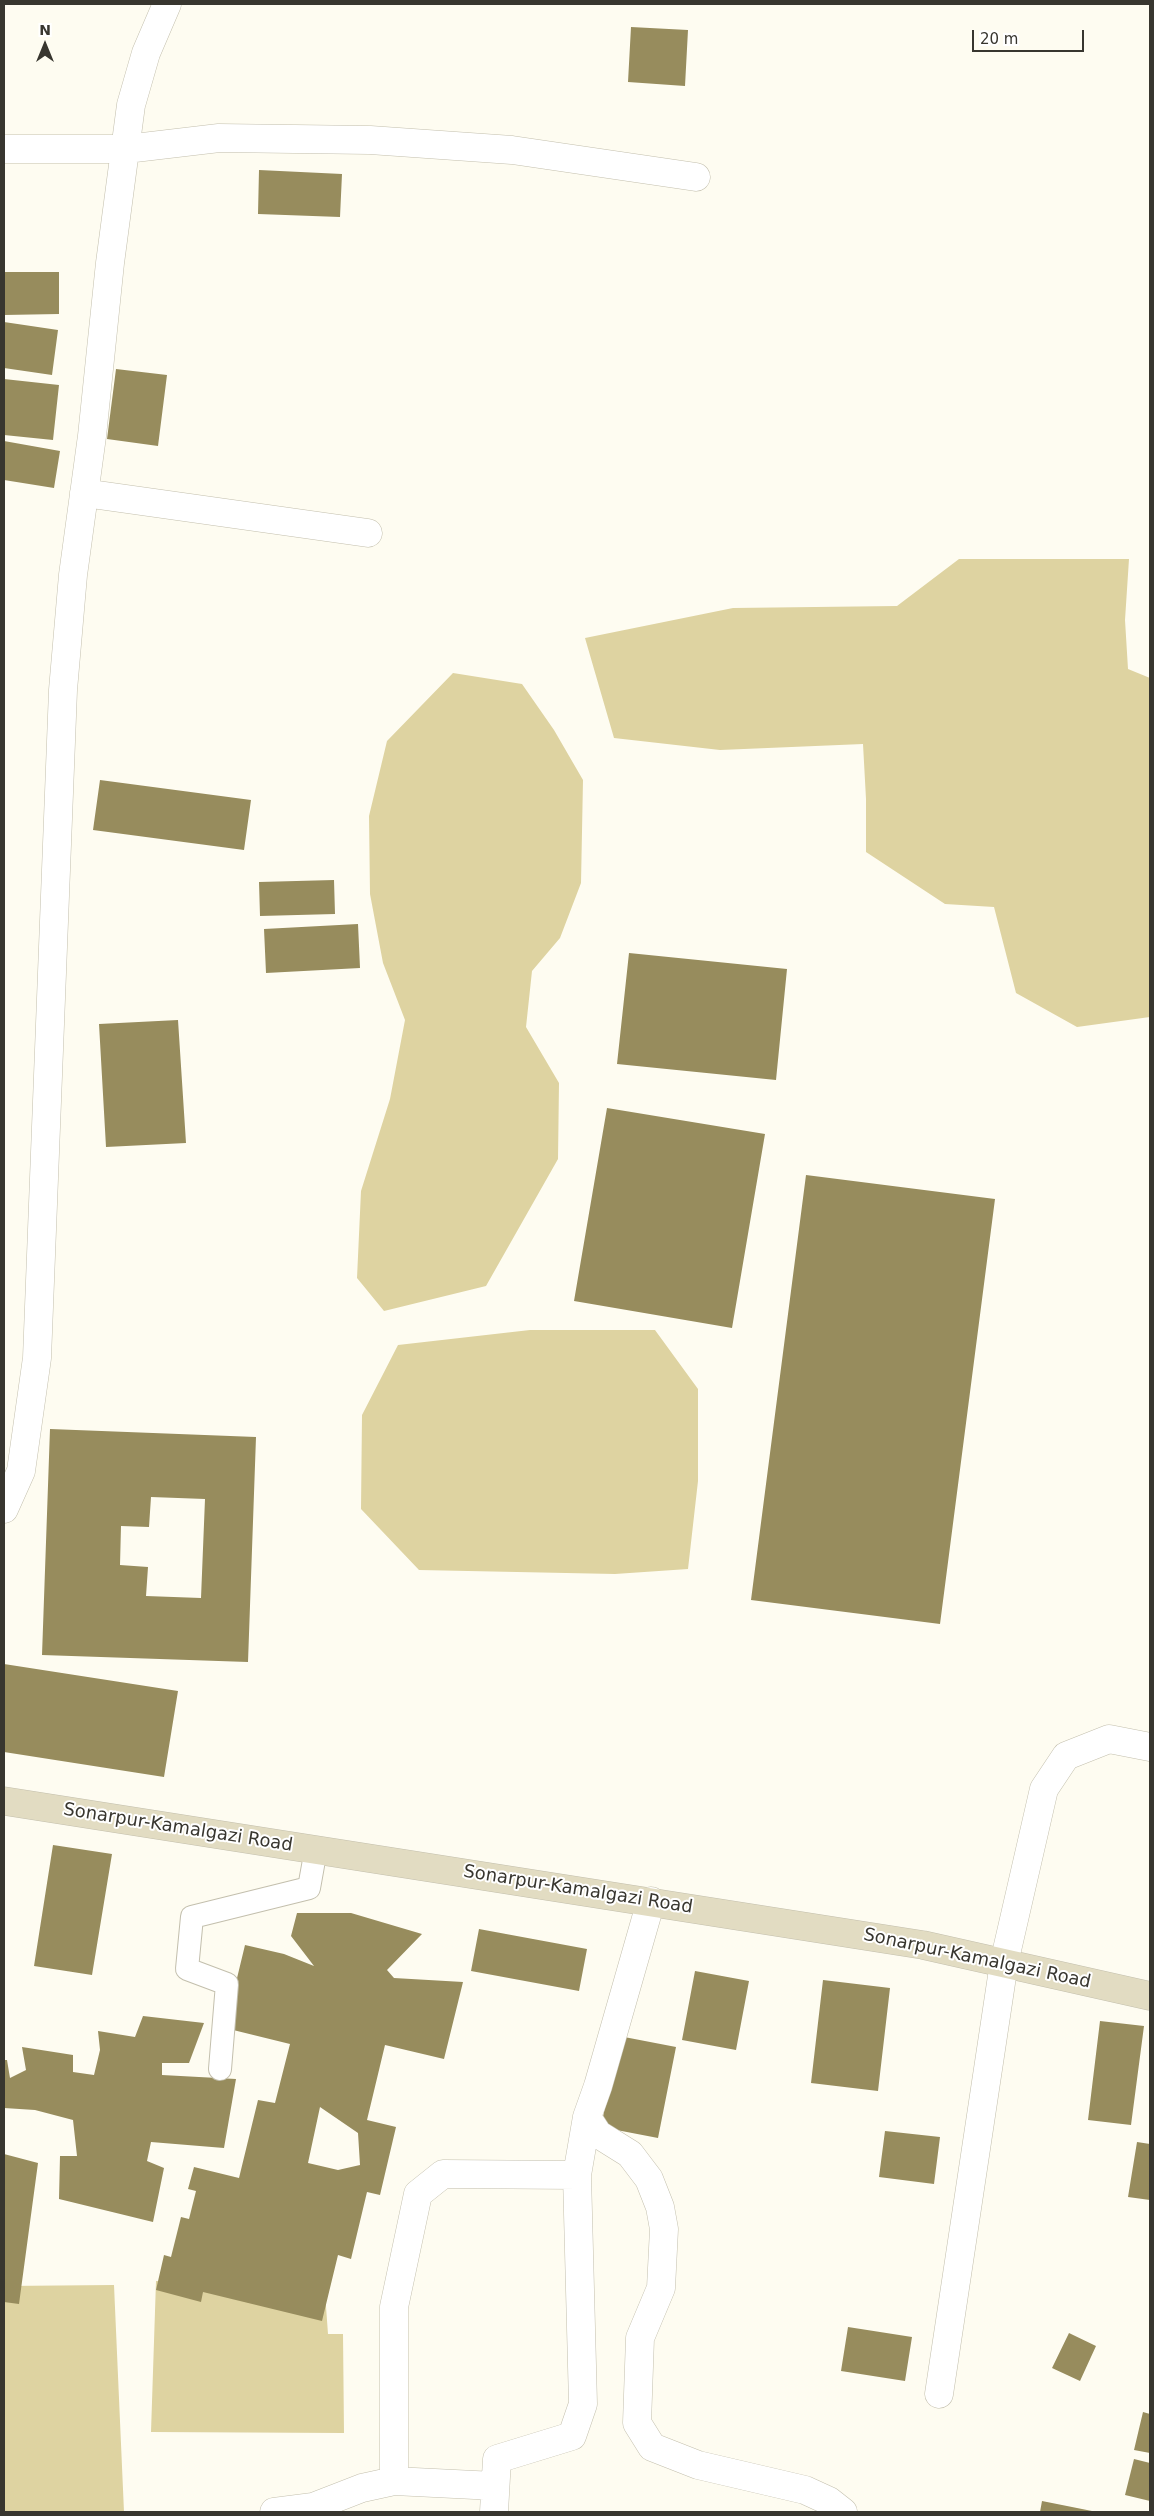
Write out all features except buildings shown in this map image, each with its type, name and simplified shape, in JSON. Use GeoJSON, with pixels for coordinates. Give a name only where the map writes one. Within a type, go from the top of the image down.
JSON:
{"type":"FeatureCollection","features":[{"type":"Feature","properties":{"kind":"main road","name":"Sonarpur-Kamalgazi Road"},"geometry":{"type":"LineString","coordinates":[[4,1801],[923,1944],[1150,1996]]}},
{"type":"Feature","properties":{"kind":"street"},"geometry":{"type":"LineString","coordinates":[[4,1509],[21,1471],[36,1358],[63,690],[73,575],[92,436],[110,263],[131,105],[146,53],[168,4]]}},
{"type":"Feature","properties":{"kind":"street"},"geometry":{"type":"LineString","coordinates":[[4,149],[126,149],[219,138],[370,140],[512,150],[696,177]]}},
{"type":"Feature","properties":{"kind":"street"},"geometry":{"type":"LineString","coordinates":[[84,493],[368,533]]}},
{"type":"Feature","properties":{"kind":"street"},"geometry":{"type":"LineString","coordinates":[[939,2394],[1004,1963],[1044,1789],[1066,1756],[1109,1739],[1150,1747]]}},
{"type":"Feature","properties":{"kind":"street"},"geometry":{"type":"LineString","coordinates":[[274,2512],[313,2507],[362,2488],[394,2481],[495,2499],[497,2459],[572,2436],[583,2404],[577,2175],[587,2117],[598,2086],[651,1901]]}},
{"type":"Feature","properties":{"kind":"street"},"geometry":{"type":"LineString","coordinates":[[587,2117],[598,2134],[630,2154],[650,2179],[660,2207],[664,2228],[661,2288],[640,2338],[637,2404],[637,2423],[652,2448],[698,2465],[805,2490],[828,2501],[843,2512]]}},
{"type":"Feature","properties":{"kind":"street"},"geometry":{"type":"LineString","coordinates":[[394,2481],[394,2307],[418,2194],[443,2174],[577,2175]]}},
{"type":"Feature","properties":{"kind":"lane"},"geometry":{"type":"LineString","coordinates":[[220,2069],[227,1984],[187,1969],[192,1917],[309,1888],[316,1850]]}},
{"type":"Feature","properties":{"kind":"shaded area"},"geometry":{"type":"Polygon","coordinates":[[[959,559],[1129,559],[1125,620],[1128,669],[1150,678],[1150,1017],[1077,1027],[1016,993],[994,907],[945,904],[866,852],[863,744],[720,750],[614,738],[585,638],[733,608],[897,606],[959,559]]]}},
{"type":"Feature","properties":{"kind":"shaded area"},"geometry":{"type":"Polygon","coordinates":[[[453,673],[522,684],[554,730],[583,780],[581,883],[560,938],[532,971],[526,1027],[559,1083],[558,1159],[486,1286],[384,1311],[357,1278],[361,1191],[390,1099],[405,1020],[383,963],[370,894],[369,816],[387,741],[453,673]]]}},
{"type":"Feature","properties":{"kind":"shaded area"},"geometry":{"type":"Polygon","coordinates":[[[530,1330],[655,1330],[698,1389],[698,1481],[688,1569],[615,1574],[419,1570],[361,1509],[362,1415],[398,1345],[530,1330]]]}},
{"type":"Feature","properties":{"kind":"shaded area"},"geometry":{"type":"Polygon","coordinates":[[[324,2279],[328,2334],[343,2334],[344,2433],[151,2432],[156,2281],[324,2279]]]}},
{"type":"Feature","properties":{"kind":"shaded area"},"geometry":{"type":"Polygon","coordinates":[[[114,2285],[124,2512],[4,2512],[4,2286],[114,2285]]]}}]}
